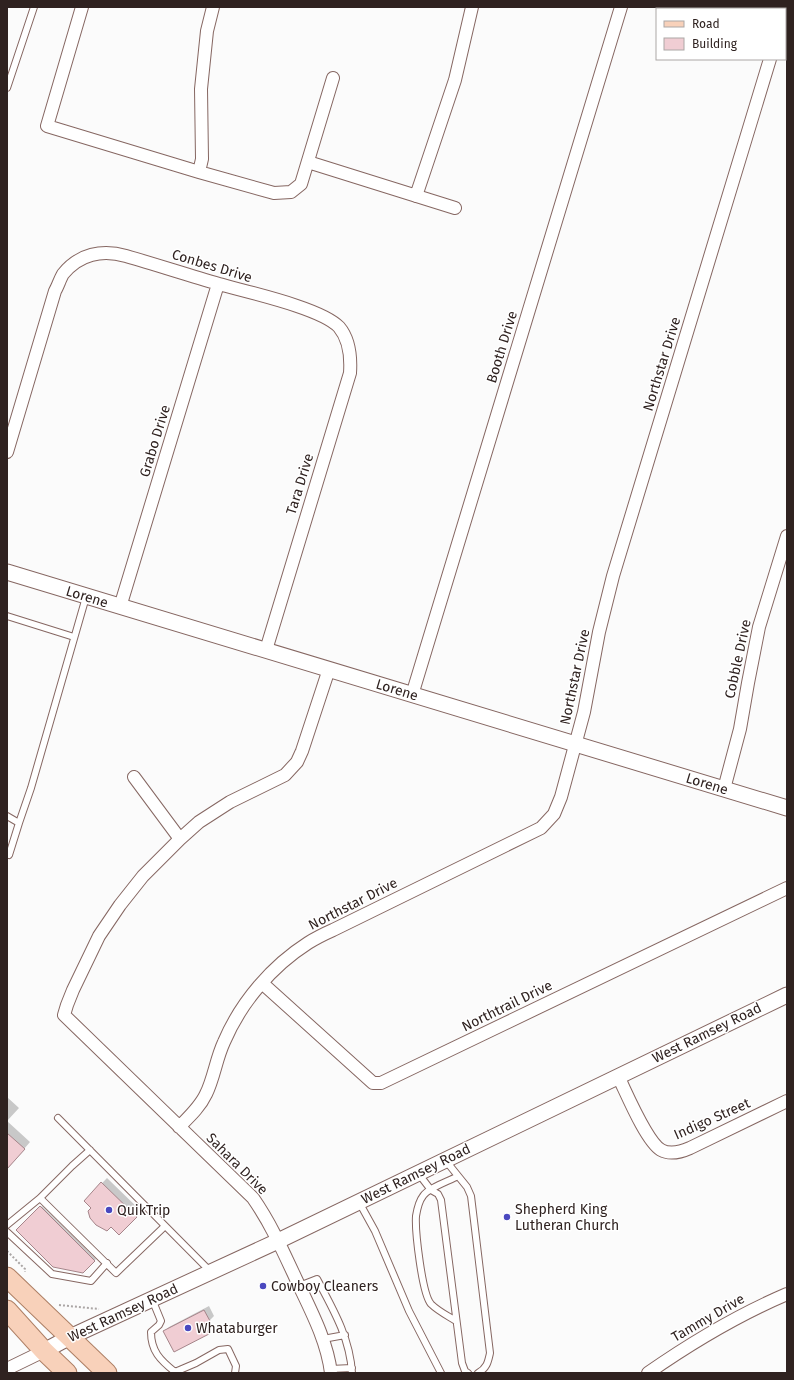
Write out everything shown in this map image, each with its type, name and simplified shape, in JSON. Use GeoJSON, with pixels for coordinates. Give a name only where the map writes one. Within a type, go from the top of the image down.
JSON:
{"type":"FeatureCollection","features":[{"type":"Feature","properties":{"kind":"main road"},"geometry":{"type":"LineString","coordinates":[[7,1277],[107,1373]]}},
{"type":"Feature","properties":{"kind":"main road"},"geometry":{"type":"LineString","coordinates":[[7,1310],[44,1351],[67,1373]]}},
{"type":"Feature","properties":{"kind":"street"},"geometry":{"type":"LineString","coordinates":[[82,7],[47,126],[199,172],[274,193],[291,192],[301,184],[333,78]]}},
{"type":"Feature","properties":{"kind":"street"},"geometry":{"type":"LineString","coordinates":[[199,172],[202,159],[201,88],[207,31],[213,7]]}},
{"type":"Feature","properties":{"kind":"street"},"geometry":{"type":"LineString","coordinates":[[416,196],[455,80],[472,7]]}},
{"type":"Feature","properties":{"kind":"street","name":"Booth Drive"},"geometry":{"type":"LineString","coordinates":[[412,695],[621,7]]}},
{"type":"Feature","properties":{"kind":"street","name":"Northstar Drive"},"geometry":{"type":"LineString","coordinates":[[179,1127],[197,1108],[206,1094],[223,1043],[233,1022],[245,1003],[262,983],[293,954],[309,943],[541,828],[554,814],[561,796],[584,712],[599,632],[613,576],[770,60]]}},
{"type":"Feature","properties":{"kind":"street"},"geometry":{"type":"LineString","coordinates":[[308,162],[455,208]]}},
{"type":"Feature","properties":{"kind":"street","name":"Conbes Drive"},"geometry":{"type":"LineString","coordinates":[[7,452],[55,291],[62,276],[74,263],[90,255],[113,252],[298,307],[330,320],[339,327]]}},
{"type":"Feature","properties":{"kind":"street","name":"Grabo Drive"},"geometry":{"type":"LineString","coordinates":[[120,607],[218,284]]}},
{"type":"Feature","properties":{"kind":"street","name":"Tara Drive"},"geometry":{"type":"LineString","coordinates":[[266,650],[350,374],[350,351],[346,337],[339,327]]}},
{"type":"Feature","properties":{"kind":"street","name":"Cobble Drive"},"geometry":{"type":"LineString","coordinates":[[724,789],[740,729],[759,628],[787,536]]}},
{"type":"Feature","properties":{"kind":"street","name":"Lorene"},"geometry":{"type":"LineString","coordinates":[[7,572],[787,808]]}},
{"type":"Feature","properties":{"kind":"street"},"geometry":{"type":"LineString","coordinates":[[134,778],[180,839],[199,822],[230,802],[285,775],[297,762],[329,669]]}},
{"type":"Feature","properties":{"kind":"street","name":"Sahara Drive"},"geometry":{"type":"LineString","coordinates":[[180,839],[143,876],[120,905],[96,943],[73,990],[64,1016],[253,1198],[266,1217],[299,1286],[323,1340],[329,1360],[330,1371]]}},
{"type":"Feature","properties":{"kind":"street","name":"Northtrail Drive"},"geometry":{"type":"LineString","coordinates":[[262,983],[373,1083],[382,1083],[787,888]]}},
{"type":"Feature","properties":{"kind":"street","name":"West Ramsey Road"},"geometry":{"type":"LineString","coordinates":[[44,1351],[70,1337],[278,1241],[787,994]]}},
{"type":"Feature","properties":{"kind":"street","name":"Indigo Street"},"geometry":{"type":"LineString","coordinates":[[618,1076],[647,1134],[659,1149],[665,1152],[686,1150],[787,1101]]}},
{"type":"Feature","properties":{"kind":"street","name":"Tammy Drive"},"geometry":{"type":"LineString","coordinates":[[648,1373],[684,1348],[761,1305],[787,1294]]}},
{"type":"Feature","properties":{"kind":"street"},"geometry":{"type":"LineString","coordinates":[[7,1369],[44,1351]]}},
{"type":"Feature","properties":{"kind":"lane"},"geometry":{"type":"LineString","coordinates":[[7,88],[34,7]]}},
{"type":"Feature","properties":{"kind":"lane"},"geometry":{"type":"LineString","coordinates":[[7,854],[9,855],[31,788],[86,596]]}},
{"type":"Feature","properties":{"kind":"lane"},"geometry":{"type":"LineString","coordinates":[[7,616],[74,636]]}},
{"type":"Feature","properties":{"kind":"lane"},"geometry":{"type":"LineString","coordinates":[[7,816],[19,823]]}},
{"type":"Feature","properties":{"kind":"lane"},"geometry":{"type":"LineString","coordinates":[[58,1118],[211,1272]]}},
{"type":"Feature","properties":{"kind":"lane"},"geometry":{"type":"LineString","coordinates":[[7,1225],[40,1198],[90,1150]]}},
{"type":"Feature","properties":{"kind":"lane"},"geometry":{"type":"LineString","coordinates":[[445,1160],[467,1187],[471,1196],[490,1353],[485,1368],[478,1373]]}},
{"type":"Feature","properties":{"kind":"lane"},"geometry":{"type":"LineString","coordinates":[[418,1173],[431,1190],[438,1194],[441,1200],[462,1363],[465,1371],[468,1373]]}},
{"type":"Feature","properties":{"kind":"lane"},"geometry":{"type":"LineString","coordinates":[[456,1321],[430,1304],[426,1295],[421,1271],[416,1217],[420,1200],[424,1194],[458,1176]]}},
{"type":"Feature","properties":{"kind":"lane"},"geometry":{"type":"LineString","coordinates":[[40,1198],[54,1216],[88,1250],[107,1263],[116,1273],[165,1226]]}},
{"type":"Feature","properties":{"kind":"lane"},"geometry":{"type":"LineString","coordinates":[[359,1202],[375,1231],[409,1311],[441,1373]]}},
{"type":"Feature","properties":{"kind":"lane"},"geometry":{"type":"LineString","coordinates":[[7,1232],[26,1245],[48,1266],[52,1274],[91,1282],[107,1263]]}},
{"type":"Feature","properties":{"kind":"lane"},"geometry":{"type":"LineString","coordinates":[[63,1276],[69,1270]]}},
{"type":"Feature","properties":{"kind":"lane"},"geometry":{"type":"LineString","coordinates":[[299,1286],[317,1279],[332,1306],[344,1335],[350,1354],[352,1371],[330,1371]]}},
{"type":"Feature","properties":{"kind":"lane"},"geometry":{"type":"LineString","coordinates":[[152,1299],[161,1321],[159,1325],[151,1332],[151,1340],[153,1349],[166,1365],[176,1372],[219,1350],[228,1349],[236,1366],[234,1373]]}},
{"type":"Feature","properties":{"kind":"lane"},"geometry":{"type":"LineString","coordinates":[[323,1340],[344,1335]]}},
{"type":"Feature","properties":{"kind":"building"},"geometry":{"type":"Polygon","coordinates":[[[7,1133],[25,1149],[7,1169],[7,1133]]]}},
{"type":"Feature","properties":{"kind":"building","name":"QuikTrip"},"geometry":{"type":"Polygon","coordinates":[[[101,1182],[137,1217],[119,1235],[111,1227],[107,1231],[96,1225],[90,1218],[88,1211],[91,1208],[84,1201],[101,1182]]]}},
{"type":"Feature","properties":{"kind":"building"},"geometry":{"type":"Polygon","coordinates":[[[40,1206],[95,1261],[83,1273],[53,1267],[16,1230],[40,1206]]]}},
{"type":"Feature","properties":{"kind":"building","name":"Whataburger"},"geometry":{"type":"Polygon","coordinates":[[[204,1310],[210,1321],[204,1324],[209,1334],[174,1352],[163,1331],[204,1310]]]}},
{"type":"Feature","properties":{"kind":"place","name":"QuikTrip"},"geometry":{"type":"Point","coordinates":[109,1210]}},
{"type":"Feature","properties":{"kind":"place","name":"Shepherd King Lutheran Church"},"geometry":{"type":"Point","coordinates":[507,1217]}},
{"type":"Feature","properties":{"kind":"place","name":"Cowboy Cleaners"},"geometry":{"type":"Point","coordinates":[263,1286]}},
{"type":"Feature","properties":{"kind":"place","name":"Whataburger"},"geometry":{"type":"Point","coordinates":[188,1328]}}]}
